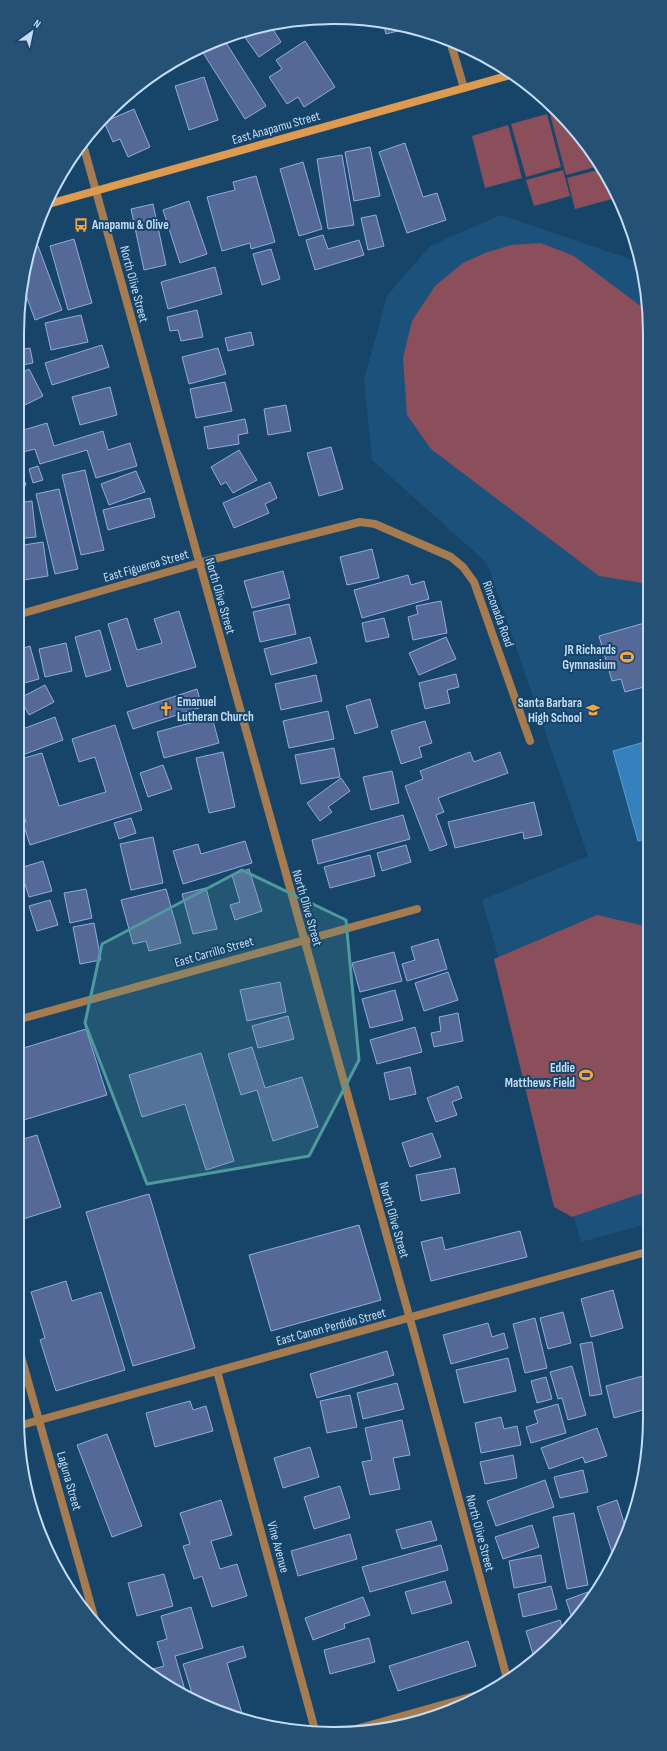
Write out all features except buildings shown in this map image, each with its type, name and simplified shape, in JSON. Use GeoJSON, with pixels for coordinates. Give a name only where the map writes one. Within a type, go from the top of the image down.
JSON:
{"type":"FeatureCollection","features":[{"type":"Feature","properties":{"kind":"main road","name":"East Anapamu Street"},"geometry":{"type":"LineString","coordinates":[[53,203],[506,76]]}},
{"type":"Feature","properties":{"kind":"street"},"geometry":{"type":"LineString","coordinates":[[452,48],[464,88]]}},
{"type":"Feature","properties":{"kind":"street","name":"North Olive Street"},"geometry":{"type":"LineString","coordinates":[[85,150],[409,1317],[506,1674]]}},
{"type":"Feature","properties":{"kind":"street","name":"East Figueroa Street"},"geometry":{"type":"LineString","coordinates":[[24,613],[199,563],[360,522],[376,524]]}},
{"type":"Feature","properties":{"kind":"street","name":"Rinconada Road"},"geometry":{"type":"LineString","coordinates":[[376,524],[451,557],[463,567],[474,582],[530,741]]}},
{"type":"Feature","properties":{"kind":"street","name":"East Carrillo Street"},"geometry":{"type":"LineString","coordinates":[[24,1018],[417,909]]}},
{"type":"Feature","properties":{"kind":"street","name":"East Canon Perdido Street"},"geometry":{"type":"LineString","coordinates":[[24,1424],[643,1253]]}},
{"type":"Feature","properties":{"kind":"street","name":"Laguna Street"},"geometry":{"type":"LineString","coordinates":[[24,1367],[93,1612]]}},
{"type":"Feature","properties":{"kind":"street","name":"Vine Avenue"},"geometry":{"type":"LineString","coordinates":[[217,1371],[314,1726]]}},
{"type":"Feature","properties":{"kind":"street"},"geometry":{"type":"LineString","coordinates":[[374,1724],[458,1701]]}},
{"type":"Feature","properties":{"kind":"highlighted area"},"geometry":{"type":"Polygon","coordinates":[[[242,870],[346,920],[359,1060],[309,1156],[147,1184],[85,1023],[102,944],[242,870]]]}},
{"type":"Feature","properties":{"kind":"shaded area"},"geometry":{"type":"Polygon","coordinates":[[[547,114],[561,167],[526,177],[511,124],[547,114]]]}},
{"type":"Feature","properties":{"kind":"shaded area"},"geometry":{"type":"Polygon","coordinates":[[[550,114],[566,129],[594,167],[566,175],[550,114]]]}},
{"type":"Feature","properties":{"kind":"shaded area"},"geometry":{"type":"Polygon","coordinates":[[[508,125],[522,178],[485,188],[472,136],[508,125]]]}},
{"type":"Feature","properties":{"kind":"shaded area"},"geometry":{"type":"Polygon","coordinates":[[[563,170],[570,196],[534,206],[526,180],[563,170]]]}},
{"type":"Feature","properties":{"kind":"shaded area"},"geometry":{"type":"Polygon","coordinates":[[[596,170],[612,199],[575,209],[567,178],[596,170]]]}},
{"type":"Feature","properties":{"kind":"shaded area","name":"Santa Barbara High School"},"geometry":{"type":"Polygon","coordinates":[[[501,215],[633,259],[637,273],[643,334],[643,1225],[581,1242],[482,900],[588,856],[487,563],[372,460],[364,380],[387,296],[430,246],[501,215]]]}},
{"type":"Feature","properties":{"kind":"shaded area"},"geometry":{"type":"Polygon","coordinates":[[[541,243],[574,256],[641,307],[643,334],[643,583],[599,576],[431,449],[407,415],[403,358],[412,321],[435,286],[463,263],[485,253],[511,245],[541,243]]]}},
{"type":"Feature","properties":{"kind":"shaded area"},"geometry":{"type":"Polygon","coordinates":[[[643,742],[643,840],[638,841],[613,751],[643,742]]]}},
{"type":"Feature","properties":{"kind":"shaded area","name":"Eddie Matthews Field"},"geometry":{"type":"Polygon","coordinates":[[[597,915],[643,926],[643,1193],[572,1217],[554,1207],[494,959],[597,915]]]}},
{"type":"Feature","properties":{"kind":"place","name":"Anapamu & Olive"},"geometry":{"type":"Point","coordinates":[81,225]}},
{"type":"Feature","properties":{"kind":"place","name":"JR Richards Gymnasium"},"geometry":{"type":"Point","coordinates":[627,657]}},
{"type":"Feature","properties":{"kind":"place","name":"Emanuel Lutheran Church"},"geometry":{"type":"Point","coordinates":[166,709]}},
{"type":"Feature","properties":{"kind":"place","name":"Santa Barbara High School"},"geometry":{"type":"Point","coordinates":[593,710]}},
{"type":"Feature","properties":{"kind":"place","name":"Eddie Matthews Field"},"geometry":{"type":"Point","coordinates":[586,1075]}}]}
